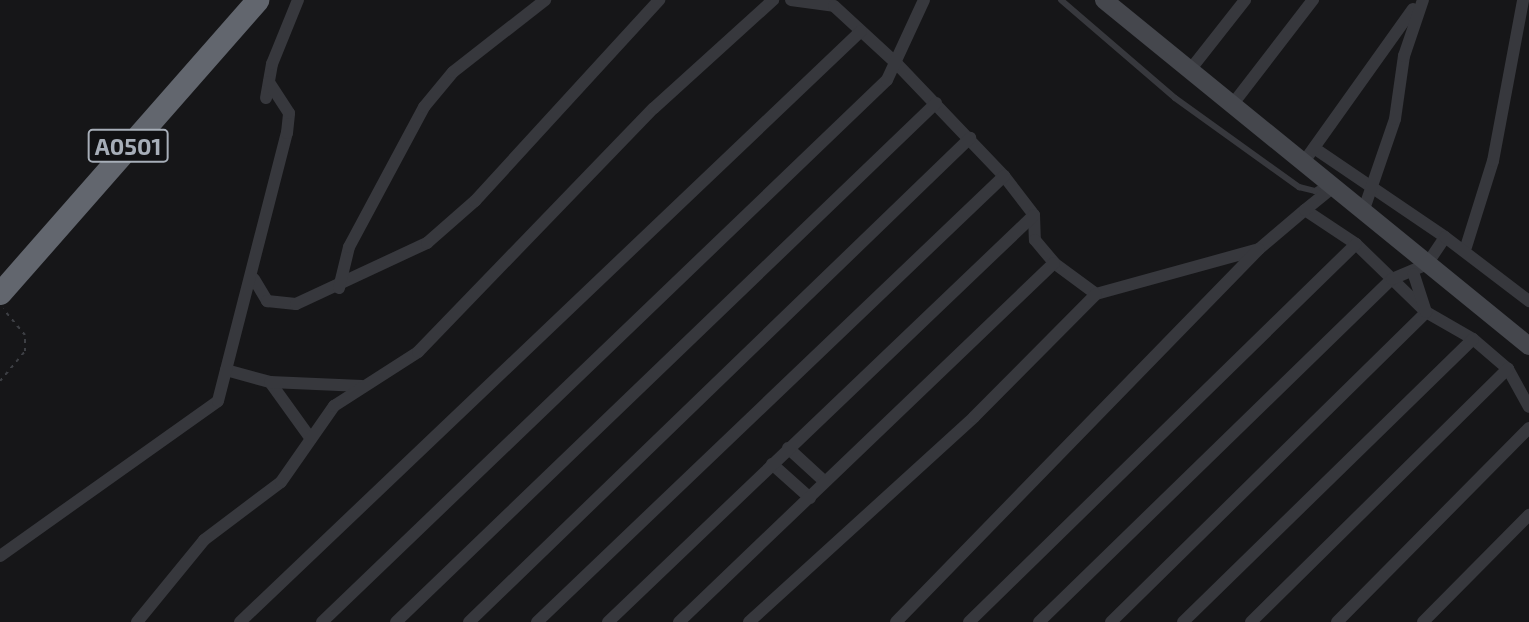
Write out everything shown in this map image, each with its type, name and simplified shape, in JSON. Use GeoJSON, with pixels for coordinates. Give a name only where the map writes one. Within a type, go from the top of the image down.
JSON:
{"type":"FeatureCollection","features":[{"type":"Feature","properties":{"kind":"highway","name":"A0501"},"geometry":{"type":"LineString","coordinates":[[0,293],[257,0]]}},
{"type":"Feature","properties":{"kind":"main road"},"geometry":{"type":"LineString","coordinates":[[1104,0],[1233,105],[1309,155],[1330,185],[1363,212],[1421,269],[1529,346]]}},
{"type":"Feature","properties":{"kind":"street"},"geometry":{"type":"LineString","coordinates":[[266,98],[269,82],[298,0]]}},
{"type":"Feature","properties":{"kind":"street"},"geometry":{"type":"LineString","coordinates":[[339,288],[349,247],[424,107],[463,64],[545,0]]}},
{"type":"Feature","properties":{"kind":"street"},"geometry":{"type":"LineString","coordinates":[[254,279],[260,293],[280,307],[339,288],[450,227],[659,0]]}},
{"type":"Feature","properties":{"kind":"street"},"geometry":{"type":"LineString","coordinates":[[137,622],[204,540],[281,482],[334,406],[418,352],[635,127],[773,0]]}},
{"type":"Feature","properties":{"kind":"street"},"geometry":{"type":"LineString","coordinates":[[791,0],[834,6],[897,64],[1004,176],[1034,215],[1035,240],[1054,263],[1096,294]]}},
{"type":"Feature","properties":{"kind":"street"},"geometry":{"type":"LineString","coordinates":[[323,622],[897,64],[906,30],[924,0]]}},
{"type":"Feature","properties":{"kind":"street"},"geometry":{"type":"LineString","coordinates":[[1190,70],[1245,0]]}},
{"type":"Feature","properties":{"kind":"street"},"geometry":{"type":"LineString","coordinates":[[1233,105],[1313,0]]}},
{"type":"Feature","properties":{"kind":"street"},"geometry":{"type":"LineString","coordinates":[[1421,0],[1309,155],[1466,247],[1528,298]]}},
{"type":"Feature","properties":{"kind":"street"},"geometry":{"type":"LineString","coordinates":[[1363,212],[1421,0]]}},
{"type":"Feature","properties":{"kind":"street"},"geometry":{"type":"LineString","coordinates":[[1466,247],[1493,161],[1523,0]]}},
{"type":"Feature","properties":{"kind":"street"},"geometry":{"type":"LineString","coordinates":[[240,622],[861,31]]}},
{"type":"Feature","properties":{"kind":"street"},"geometry":{"type":"LineString","coordinates":[[0,556],[218,401],[254,279],[289,113],[269,82]]}},
{"type":"Feature","properties":{"kind":"street"},"geometry":{"type":"LineString","coordinates":[[396,622],[936,103]]}},
{"type":"Feature","properties":{"kind":"street"},"geometry":{"type":"LineString","coordinates":[[469,622],[970,138]]}},
{"type":"Feature","properties":{"kind":"street"},"geometry":{"type":"LineString","coordinates":[[537,622],[1004,176]]}},
{"type":"Feature","properties":{"kind":"street"},"geometry":{"type":"LineString","coordinates":[[895,622],[1259,249],[1306,210],[1330,185]]}},
{"type":"Feature","properties":{"kind":"street"},"geometry":{"type":"LineString","coordinates":[[1306,210],[1356,244],[1426,312],[1473,339],[1508,369],[1529,408]]}},
{"type":"Feature","properties":{"kind":"street"},"geometry":{"type":"LineString","coordinates":[[608,622],[1034,215]]}},
{"type":"Feature","properties":{"kind":"street"},"geometry":{"type":"LineString","coordinates":[[1039,622],[1392,279],[1421,269],[1446,237]]}},
{"type":"Feature","properties":{"kind":"street"},"geometry":{"type":"LineString","coordinates":[[969,622],[1356,244]]}},
{"type":"Feature","properties":{"kind":"street"},"geometry":{"type":"LineString","coordinates":[[749,622],[974,417],[1096,294],[1259,249]]}},
{"type":"Feature","properties":{"kind":"street"},"geometry":{"type":"LineString","coordinates":[[679,622],[1054,263]]}},
{"type":"Feature","properties":{"kind":"street"},"geometry":{"type":"LineString","coordinates":[[1421,269],[1426,312]]}},
{"type":"Feature","properties":{"kind":"street"},"geometry":{"type":"LineString","coordinates":[[1111,622],[1426,312]]}},
{"type":"Feature","properties":{"kind":"street"},"geometry":{"type":"LineString","coordinates":[[1183,622],[1473,339]]}},
{"type":"Feature","properties":{"kind":"street"},"geometry":{"type":"LineString","coordinates":[[1251,622],[1508,369]]}},
{"type":"Feature","properties":{"kind":"street"},"geometry":{"type":"LineString","coordinates":[[226,370],[270,383],[362,386]]}},
{"type":"Feature","properties":{"kind":"street"},"geometry":{"type":"LineString","coordinates":[[270,383],[311,439]]}},
{"type":"Feature","properties":{"kind":"street"},"geometry":{"type":"LineString","coordinates":[[1337,622],[1529,428]]}},
{"type":"Feature","properties":{"kind":"street"},"geometry":{"type":"LineString","coordinates":[[788,448],[824,481]]}},
{"type":"Feature","properties":{"kind":"street"},"geometry":{"type":"LineString","coordinates":[[772,464],[810,498]]}},
{"type":"Feature","properties":{"kind":"street"},"geometry":{"type":"LineString","coordinates":[[1423,622],[1529,515]]}},
{"type":"Feature","properties":{"kind":"lane"},"geometry":{"type":"LineString","coordinates":[[1061,0],[1175,98],[1299,187],[1315,191],[1330,185]]}},
{"type":"Feature","properties":{"kind":"path"},"geometry":{"type":"LineString","coordinates":[[0,306],[25,335],[25,351],[0,381]]}}]}
